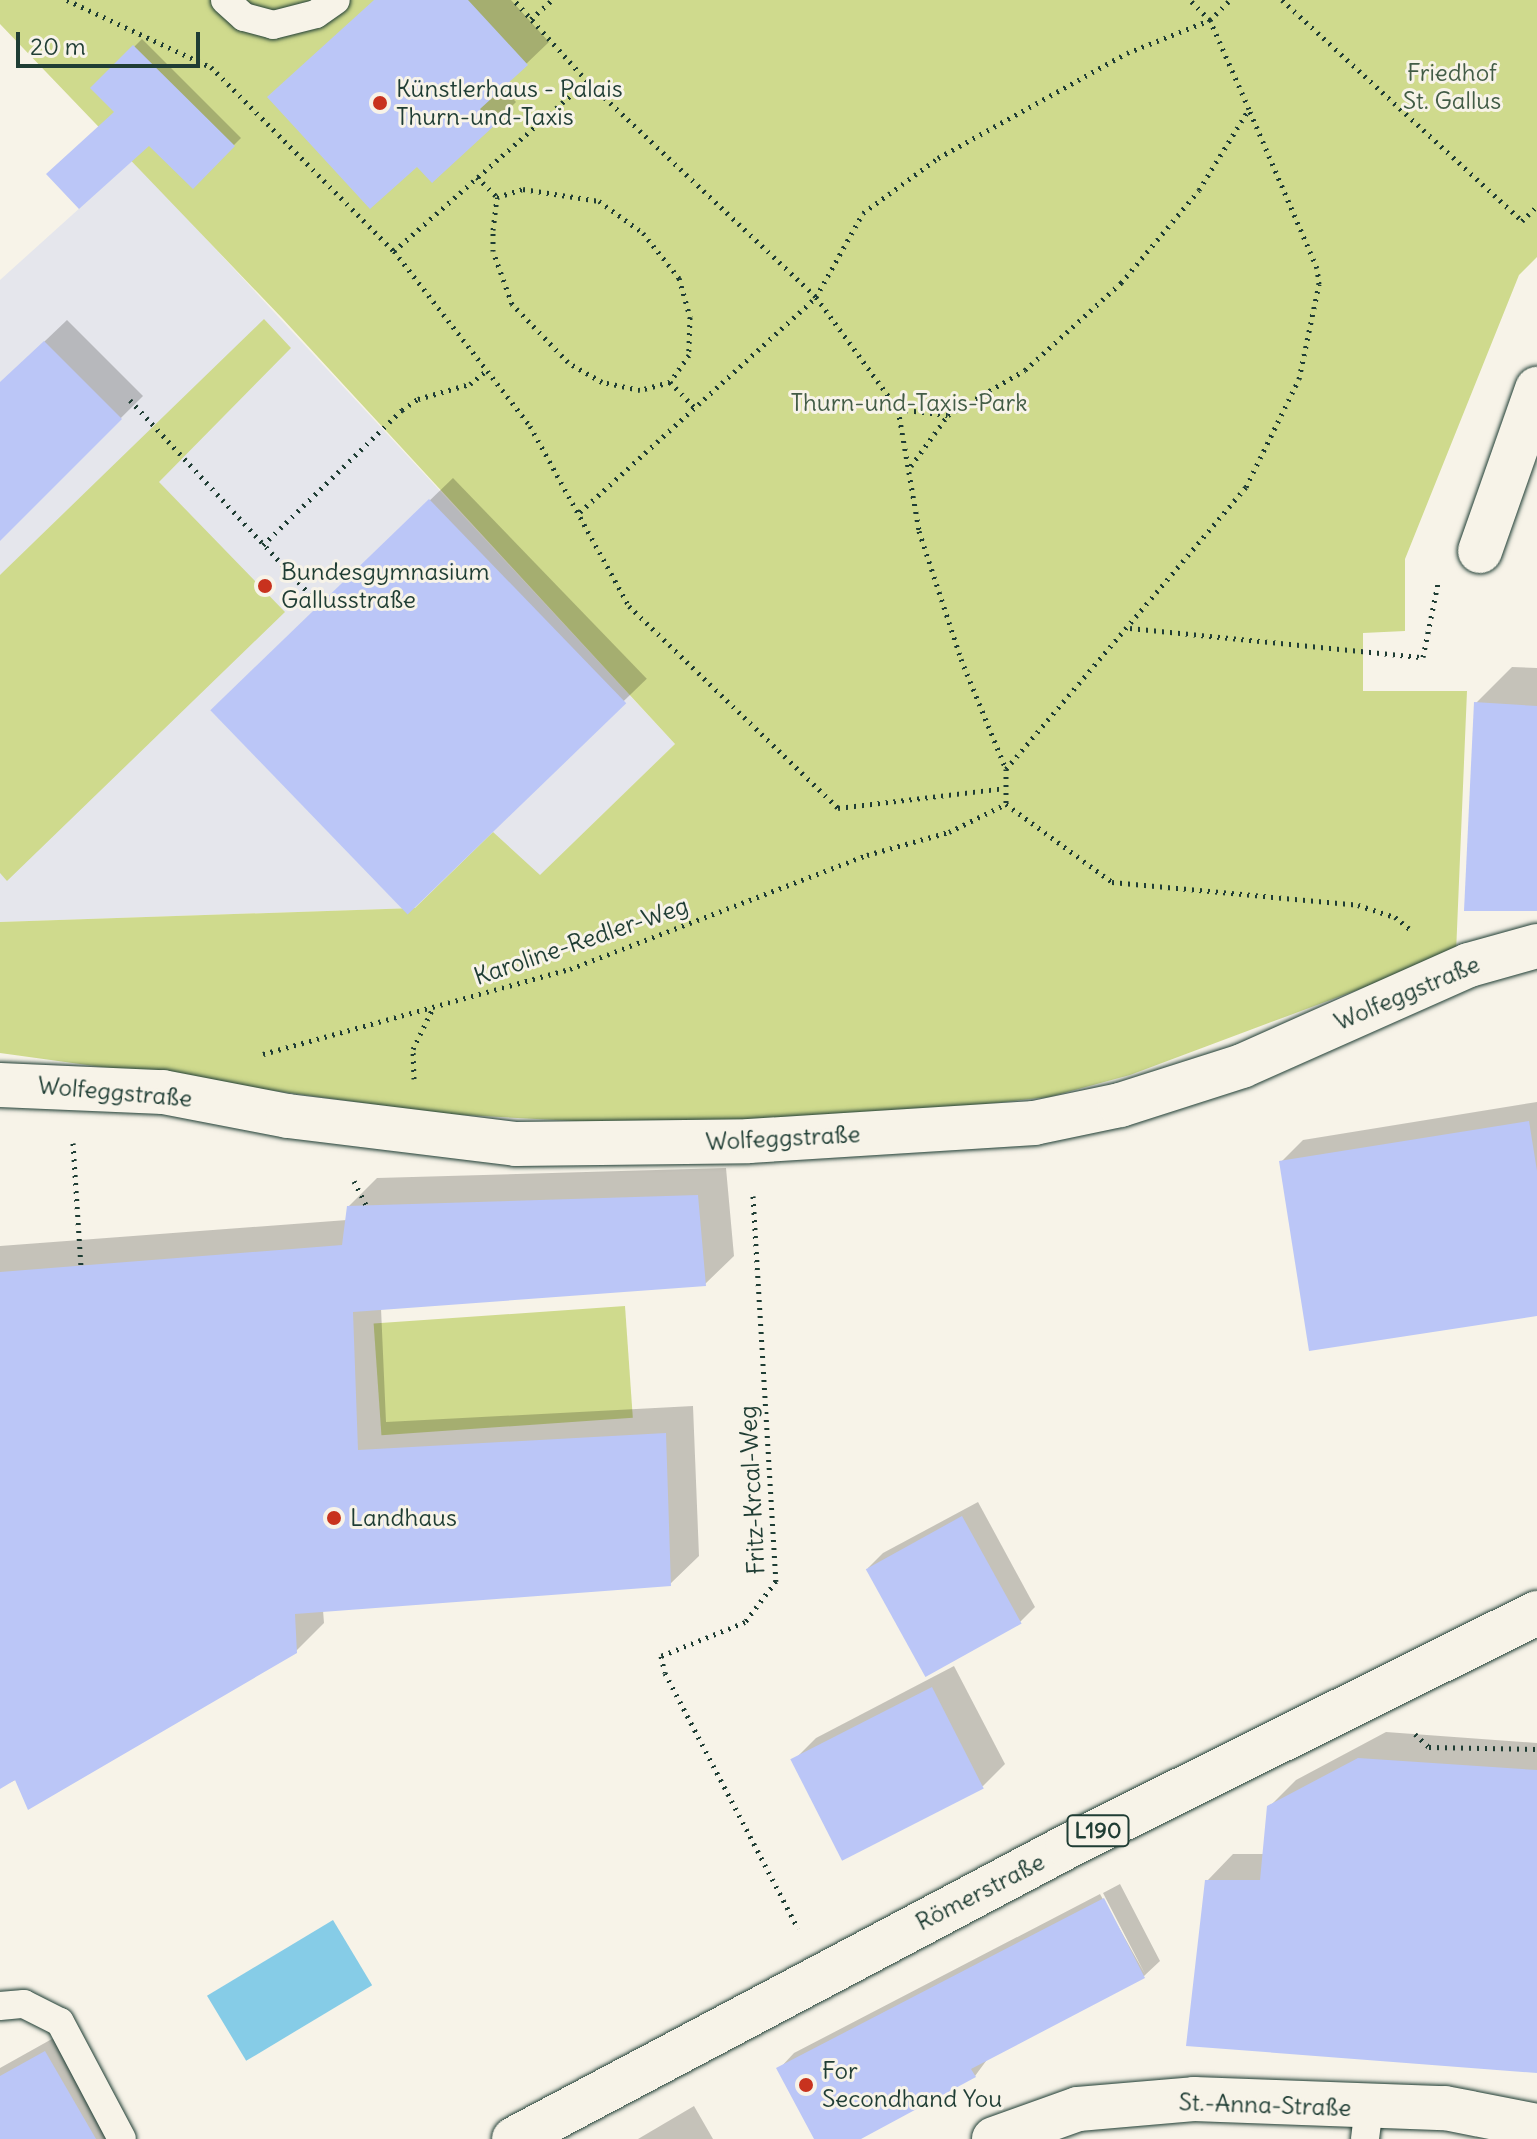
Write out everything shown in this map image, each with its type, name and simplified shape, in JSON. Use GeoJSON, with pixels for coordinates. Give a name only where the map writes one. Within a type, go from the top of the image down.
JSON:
{"type":"FeatureCollection","features":[{"type":"Feature","properties":{"kind":"street"},"geometry":{"type":"LineString","coordinates":[[1480,551],[1537,389]]}},
{"type":"Feature","properties":{"kind":"street","name":"Wolfeggstraße"},"geometry":{"type":"LineString","coordinates":[[0,1085],[163,1092],[373,1129],[516,1144],[749,1141],[1034,1123],[1120,1105],[1242,1066],[1469,965],[1537,946]]}},
{"type":"Feature","properties":{"kind":"street","name":"Römerstraße"},"geometry":{"type":"LineString","coordinates":[[514,2139],[1068,1846],[1537,1613]]}},
{"type":"Feature","properties":{"kind":"street","name":"St.-Anna-Straße"},"geometry":{"type":"LineString","coordinates":[[994,2139],[1078,2109],[1194,2099],[1367,2124],[1537,2126]]}},
{"type":"Feature","properties":{"kind":"lane"},"geometry":{"type":"LineString","coordinates":[[225,0],[244,17],[273,25],[316,14],[336,0]]}},
{"type":"Feature","properties":{"kind":"lane"},"geometry":{"type":"LineString","coordinates":[[0,2006],[24,2004],[60,2022],[122,2139]]}},
{"type":"Feature","properties":{"kind":"path"},"geometry":{"type":"LineString","coordinates":[[67,0],[211,67],[394,251],[530,426],[629,606],[838,808],[1005,788]]}},
{"type":"Feature","properties":{"kind":"path"},"geometry":{"type":"LineString","coordinates":[[514,0],[587,81],[816,297],[898,409],[919,531],[961,659],[1006,769],[1006,804],[1112,882],[1358,905],[1395,917],[1417,935]]}},
{"type":"Feature","properties":{"kind":"path"},"geometry":{"type":"LineString","coordinates":[[531,19],[552,0]]}},
{"type":"Feature","properties":{"kind":"path"},"geometry":{"type":"LineString","coordinates":[[1006,769],[1130,628],[1246,487],[1299,379],[1319,284],[1317,268],[1210,20],[1190,0]]}},
{"type":"Feature","properties":{"kind":"path"},"geometry":{"type":"LineString","coordinates":[[580,512],[816,297],[863,213],[938,158],[1127,53],[1210,20],[1230,0]]}},
{"type":"Feature","properties":{"kind":"path"},"geometry":{"type":"LineString","coordinates":[[1282,0],[1522,221],[1537,206]]}},
{"type":"Feature","properties":{"kind":"path"},"geometry":{"type":"LineString","coordinates":[[394,251],[587,81]]}},
{"type":"Feature","properties":{"kind":"path"},"geometry":{"type":"LineString","coordinates":[[910,467],[948,415],[1025,370],[1121,283],[1199,190],[1249,109]]}},
{"type":"Feature","properties":{"kind":"path"},"geometry":{"type":"LineString","coordinates":[[477,177],[497,197],[493,251],[512,304],[530,327],[568,362],[602,382],[640,390],[670,382],[689,355],[690,317],[679,278],[643,233],[599,201],[539,190],[497,197]]}},
{"type":"Feature","properties":{"kind":"path"},"geometry":{"type":"LineString","coordinates":[[263,545],[402,410],[418,399],[470,384],[487,370]]}},
{"type":"Feature","properties":{"kind":"path"},"geometry":{"type":"LineString","coordinates":[[670,382],[694,407]]}},
{"type":"Feature","properties":{"kind":"path"},"geometry":{"type":"LineString","coordinates":[[130,400],[320,605]]}},
{"type":"Feature","properties":{"kind":"path"},"geometry":{"type":"LineString","coordinates":[[898,409],[948,415]]}},
{"type":"Feature","properties":{"kind":"path"},"geometry":{"type":"LineString","coordinates":[[1130,628],[1423,657],[1439,580],[1480,551]]}},
{"type":"Feature","properties":{"kind":"path","name":"Karoline-Redler-Weg"},"geometry":{"type":"LineString","coordinates":[[254,1056],[570,969],[867,855],[949,832],[1006,804]]}},
{"type":"Feature","properties":{"kind":"path","name":"Fritz-Krcal-Weg"},"geometry":{"type":"LineString","coordinates":[[749,1141],[776,1581],[758,1609],[732,1630],[661,1656],[665,1673],[799,1930]]}},
{"type":"Feature","properties":{"kind":"path"},"geometry":{"type":"LineString","coordinates":[[76,1175],[81,1267]]}},
{"type":"Feature","properties":{"kind":"path"},"geometry":{"type":"LineString","coordinates":[[1411,1730],[1429,1747],[1537,1749]]}},
{"type":"Feature","properties":{"kind":"shaded area","name":"Bundesgymnasium Gallusstraße"},"geometry":{"type":"Polygon","coordinates":[[[133,160],[675,744],[540,876],[415,908],[0,922],[0,280],[133,160]]]}},
{"type":"Feature","properties":{"kind":"green space","name":"Thurn-und-Taxis-Park"},"geometry":{"type":"Polygon","coordinates":[[[0,0],[1537,0],[1537,257],[1519,275],[1405,559],[1405,631],[1363,633],[1363,691],[1467,691],[1456,953],[1130,1075],[1049,1097],[747,1130],[444,1114],[0,1053],[0,922],[415,908],[493,832],[540,875],[675,744],[282,318],[0,24],[0,0]]]}},
{"type":"Feature","properties":{"kind":"green space"},"geometry":{"type":"Polygon","coordinates":[[[264,319],[291,348],[159,482],[285,612],[7,881],[0,873],[0,575],[264,319]]]}},
{"type":"Feature","properties":{"kind":"green space"},"geometry":{"type":"Polygon","coordinates":[[[625,1306],[633,1418],[381,1435],[374,1324],[625,1306]]]}},
{"type":"Feature","properties":{"kind":"water"},"geometry":{"type":"Polygon","coordinates":[[[333,1920],[372,1985],[246,2061],[207,1996],[333,1920]]]}},
{"type":"Feature","properties":{"kind":"building","name":"Künstlerhaus - Palais Thurn-und-Taxis"},"geometry":{"type":"Polygon","coordinates":[[[374,0],[468,0],[528,65],[480,109],[495,125],[432,183],[417,167],[370,209],[267,97],[374,0]]]}},
{"type":"Feature","properties":{"kind":"building"},"geometry":{"type":"Polygon","coordinates":[[[133,45],[235,146],[193,189],[149,146],[79,209],[46,174],[114,112],[90,88],[133,45]]]}},
{"type":"Feature","properties":{"kind":"building"},"geometry":{"type":"Polygon","coordinates":[[[44,341],[122,419],[0,541],[0,382],[44,341]]]}},
{"type":"Feature","properties":{"kind":"building"},"geometry":{"type":"Polygon","coordinates":[[[429,499],[626,703],[408,914],[210,710],[429,499]]]}},
{"type":"Feature","properties":{"kind":"building"},"geometry":{"type":"Polygon","coordinates":[[[1474,702],[1537,706],[1537,911],[1464,911],[1474,702]]]}},
{"type":"Feature","properties":{"kind":"building"},"geometry":{"type":"Polygon","coordinates":[[[1529,1121],[1537,1171],[1537,1316],[1309,1351],[1279,1161],[1529,1121]]]}},
{"type":"Feature","properties":{"kind":"building","name":"Landhaus"},"geometry":{"type":"Polygon","coordinates":[[[698,1195],[706,1286],[353,1312],[358,1450],[666,1433],[671,1586],[295,1614],[297,1653],[28,1810],[15,1780],[0,1789],[0,1272],[342,1245],[347,1206],[698,1195]]]}},
{"type":"Feature","properties":{"kind":"building"},"geometry":{"type":"Polygon","coordinates":[[[962,1516],[1022,1624],[925,1677],[866,1569],[962,1516]]]}},
{"type":"Feature","properties":{"kind":"building"},"geometry":{"type":"Polygon","coordinates":[[[932,1687],[984,1789],[842,1861],[790,1759],[932,1687]]]}},
{"type":"Feature","properties":{"kind":"building"},"geometry":{"type":"Polygon","coordinates":[[[1358,1758],[1537,1770],[1537,2073],[1186,2046],[1205,1880],[1260,1880],[1267,1806],[1358,1758]]]}},
{"type":"Feature","properties":{"kind":"building"},"geometry":{"type":"Polygon","coordinates":[[[1104,1898],[1145,1978],[971,2069],[976,2077],[861,2139],[814,2139],[776,2068],[1104,1898]]]}},
{"type":"Feature","properties":{"kind":"building"},"geometry":{"type":"Polygon","coordinates":[[[45,2051],[96,2139],[0,2139],[0,2076],[45,2051]]]}},
{"type":"Feature","properties":{"kind":"place","name":"Künstlerhaus - Palais Thurn-und-Taxis"},"geometry":{"type":"Point","coordinates":[380,103]}},
{"type":"Feature","properties":{"kind":"place","name":"Bundesgymnasium Gallusstraße"},"geometry":{"type":"Point","coordinates":[265,586]}},
{"type":"Feature","properties":{"kind":"place","name":"Landhaus"},"geometry":{"type":"Point","coordinates":[334,1518]}},
{"type":"Feature","properties":{"kind":"place","name":"For Secondhand You"},"geometry":{"type":"Point","coordinates":[806,2085]}},
{"type":"Feature","properties":{"kind":"park label","name":"Friedhof St. Gallus"},"geometry":{"type":"Point","coordinates":[1452,87]}}]}
